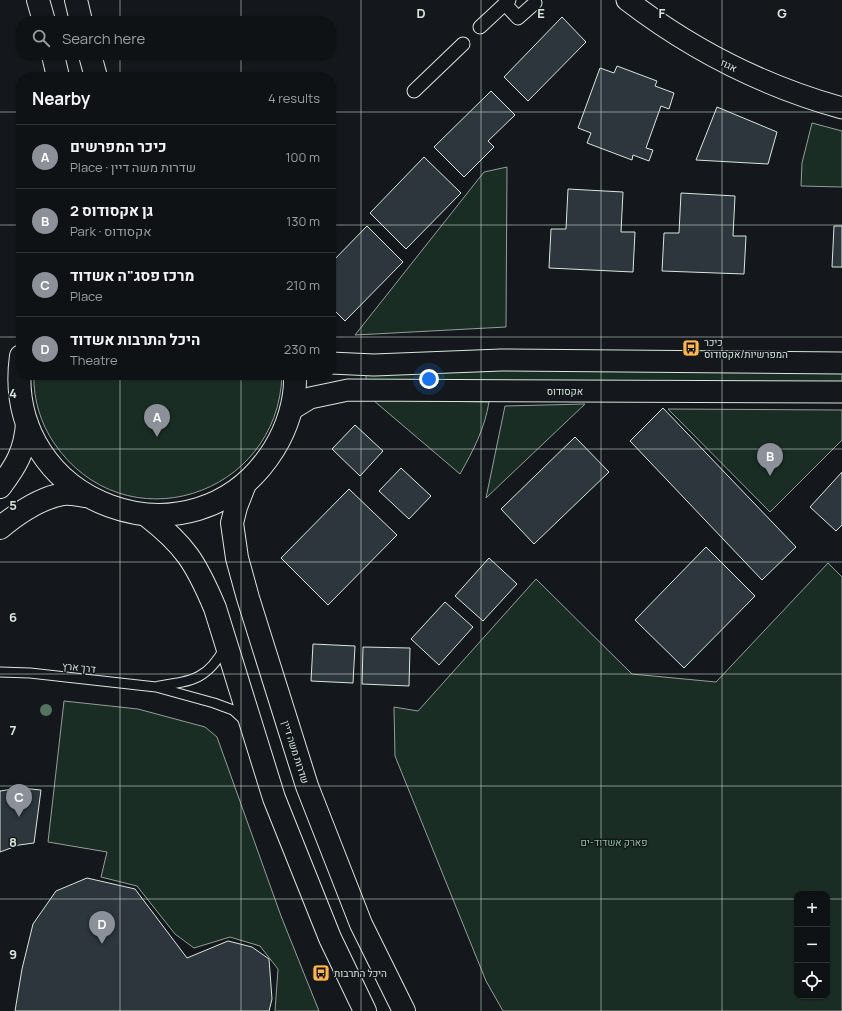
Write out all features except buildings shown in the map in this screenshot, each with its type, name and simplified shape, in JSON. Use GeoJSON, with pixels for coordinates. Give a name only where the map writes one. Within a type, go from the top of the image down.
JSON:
{"type":"FeatureCollection","features":[{"type":"Feature","properties":{"kind":"main road"},"geometry":{"type":"LineString","coordinates":[[38,0],[43,16]]}},
{"type":"Feature","properties":{"kind":"main road"},"geometry":{"type":"LineString","coordinates":[[76,0],[80,16]]}},
{"type":"Feature","properties":{"kind":"main road"},"geometry":{"type":"LineString","coordinates":[[54,60],[57,72]]}},
{"type":"Feature","properties":{"kind":"main road"},"geometry":{"type":"LineString","coordinates":[[91,60],[95,72]]}},
{"type":"Feature","properties":{"kind":"main road"},"geometry":{"type":"LineString","coordinates":[[19,380],[20,398],[27,424],[41,452],[61,476],[85,496],[114,509],[146,515],[181,514],[188,512],[215,503],[245,484],[266,462],[278,443],[292,409],[295,380]]}},
{"type":"Feature","properties":{"kind":"main road"},"geometry":{"type":"LineString","coordinates":[[0,487],[15,467],[25,443],[27,424]]}},
{"type":"Feature","properties":{"kind":"main road","name":"שדרות משה דיין"},"geometry":{"type":"LineString","coordinates":[[245,484],[236,507],[232,523],[237,558],[248,598],[307,786],[361,924],[404,1011]]}},
{"type":"Feature","properties":{"kind":"main road"},"geometry":{"type":"LineString","coordinates":[[0,528],[16,515],[47,499],[64,494],[85,496]]}},
{"type":"Feature","properties":{"kind":"main road"},"geometry":{"type":"LineString","coordinates":[[146,515],[177,541],[195,564],[215,608],[274,798],[330,938],[365,1011]]}},
{"type":"Feature","properties":{"kind":"street","name":"אגוז"},"geometry":{"type":"LineString","coordinates":[[627,0],[660,26],[703,52],[760,80],[808,99],[842,108]]}},
{"type":"Feature","properties":{"kind":"street"},"geometry":{"type":"LineString","coordinates":[[480,27],[507,2],[518,18],[535,3]]}},
{"type":"Feature","properties":{"kind":"street"},"geometry":{"type":"LineString","coordinates":[[414,91],[463,44]]}},
{"type":"Feature","properties":{"kind":"street"},"geometry":{"type":"LineString","coordinates":[[336,363],[374,365],[501,360],[842,363]]}},
{"type":"Feature","properties":{"kind":"street","name":"אקסודוס"},"geometry":{"type":"LineString","coordinates":[[292,409],[310,398],[348,390],[842,392]]}},
{"type":"Feature","properties":{"kind":"lane","name":"דרך ארץ"},"geometry":{"type":"LineString","coordinates":[[156,687],[195,679],[206,672],[218,659],[226,644]]}},
{"type":"Feature","properties":{"kind":"lane","name":"דרך ארץ"},"geometry":{"type":"LineString","coordinates":[[0,672],[30,673],[156,687],[214,703],[233,710],[246,722],[255,737]]}},
{"type":"Feature","properties":{"kind":"green space"},"geometry":{"type":"Polygon","coordinates":[[[812,123],[842,131],[842,187],[801,186],[802,163],[812,123]]]}},
{"type":"Feature","properties":{"kind":"green space"},"geometry":{"type":"Polygon","coordinates":[[[507,167],[506,327],[355,335],[484,172],[507,167]]]}},
{"type":"Feature","properties":{"kind":"green space"},"geometry":{"type":"Polygon","coordinates":[[[479,365],[842,365],[842,386],[366,381],[366,373],[479,365]]]}},
{"type":"Feature","properties":{"kind":"green space"},"geometry":{"type":"Polygon","coordinates":[[[34,380],[281,380],[274,417],[255,452],[227,477],[193,493],[156,499],[119,493],[84,475],[49,436],[36,402],[34,380]]]}},
{"type":"Feature","properties":{"kind":"green space"},"geometry":{"type":"Polygon","coordinates":[[[373,400],[489,402],[485,421],[474,448],[460,474],[373,400]]]}},
{"type":"Feature","properties":{"kind":"green space"},"geometry":{"type":"Polygon","coordinates":[[[585,404],[486,498],[505,406],[585,404]]]}},
{"type":"Feature","properties":{"kind":"green space"},"geometry":{"type":"Polygon","coordinates":[[[668,409],[842,410],[842,440],[770,512],[668,409]]]}},
{"type":"Feature","properties":{"kind":"green space","name":"פארק אשדוד-ים"},"geometry":{"type":"Polygon","coordinates":[[[828,563],[842,577],[842,1011],[503,1011],[486,981],[395,756],[394,707],[418,711],[536,579],[632,674],[716,682],[828,563]]]}},
{"type":"Feature","properties":{"kind":"green space"},"geometry":{"type":"Polygon","coordinates":[[[64,701],[138,709],[205,727],[217,737],[281,916],[319,1011],[275,1011],[278,969],[260,946],[230,937],[194,948],[175,934],[137,886],[101,877],[107,852],[48,842],[64,701]]]}},
{"type":"Feature","properties":{"kind":"place","name":"כיכר המפרשיות/אקסודוס"},"geometry":{"type":"Point","coordinates":[691,348]}},
{"type":"Feature","properties":{"kind":"place","name":"כיכר המפרשים"},"geometry":{"type":"Point","coordinates":[157,437]}},
{"type":"Feature","properties":{"kind":"place","name":"גן אקסודוס 2"},"geometry":{"type":"Point","coordinates":[770,476]}},
{"type":"Feature","properties":{"kind":"place","name":"מרכז פסג\"ה אשדוד"},"geometry":{"type":"Point","coordinates":[19,817]}},
{"type":"Feature","properties":{"kind":"place","name":"היכל התרבות אשדוד"},"geometry":{"type":"Point","coordinates":[102,944]}},
{"type":"Feature","properties":{"kind":"place","name":"היכל התרבות"},"geometry":{"type":"Point","coordinates":[321,973]}}]}
